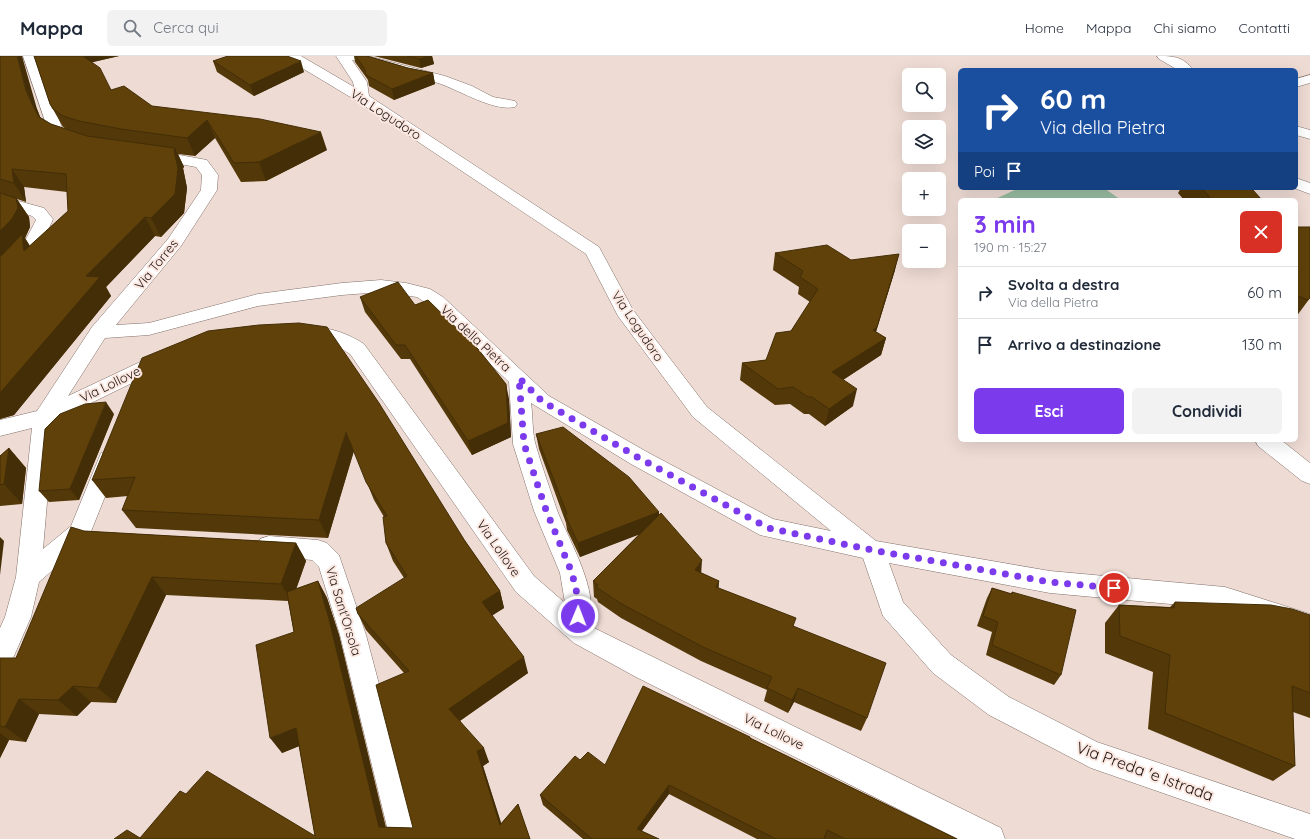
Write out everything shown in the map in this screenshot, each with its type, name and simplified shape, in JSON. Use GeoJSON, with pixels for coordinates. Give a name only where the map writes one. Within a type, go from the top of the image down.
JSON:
{"type":"FeatureCollection","features":[{"type":"Feature","properties":{"kind":"street"},"geometry":{"type":"LineString","coordinates":[[30,56],[55,130],[68,139],[91,146]]}},
{"type":"Feature","properties":{"kind":"street","name":"Via Logudoro"},"geometry":{"type":"LineString","coordinates":[[292,56],[362,98],[593,251],[626,312],[700,412],[872,550]]}},
{"type":"Feature","properties":{"kind":"street"},"geometry":{"type":"LineString","coordinates":[[343,56],[360,82],[362,98]]}},
{"type":"Feature","properties":{"kind":"street"},"geometry":{"type":"LineString","coordinates":[[353,56],[416,74],[440,79],[467,89],[489,100],[510,104]]}},
{"type":"Feature","properties":{"kind":"street"},"geometry":{"type":"LineString","coordinates":[[1164,56],[1184,68]]}},
{"type":"Feature","properties":{"kind":"street"},"geometry":{"type":"LineString","coordinates":[[1298,82],[1310,79]]}},
{"type":"Feature","properties":{"kind":"street"},"geometry":{"type":"LineString","coordinates":[[1298,131],[1310,135]]}},
{"type":"Feature","properties":{"kind":"street","name":"Via Torres"},"geometry":{"type":"LineString","coordinates":[[0,653],[5,647],[18,617],[28,577],[44,417],[99,332],[175,242],[208,190],[210,175],[201,163],[138,153]]}},
{"type":"Feature","properties":{"kind":"street"},"geometry":{"type":"LineString","coordinates":[[1298,184],[1310,189]]}},
{"type":"Feature","properties":{"kind":"street"},"geometry":{"type":"LineString","coordinates":[[0,201],[38,212],[45,219],[42,228],[34,239],[0,276]]}},
{"type":"Feature","properties":{"kind":"street","name":"Via della Pietra"},"geometry":{"type":"LineString","coordinates":[[99,332],[149,329],[258,300],[381,286],[406,289],[422,293],[436,302],[542,401],[639,458],[768,528],[872,550],[1050,582],[1225,598],[1310,626]]}},
{"type":"Feature","properties":{"kind":"street","name":"Via Lollove"},"geometry":{"type":"LineString","coordinates":[[284,332],[328,336],[344,340],[357,350],[525,584],[583,636],[990,839]]}},
{"type":"Feature","properties":{"kind":"street","name":"Via Lollove"},"geometry":{"type":"LineString","coordinates":[[0,428],[44,417],[182,350]]}},
{"type":"Feature","properties":{"kind":"street"},"geometry":{"type":"LineString","coordinates":[[134,396],[145,367]]}},
{"type":"Feature","properties":{"kind":"street"},"geometry":{"type":"LineString","coordinates":[[519,378],[524,444],[546,510],[572,573],[578,598],[578,616],[571,625]]}},
{"type":"Feature","properties":{"kind":"street"},"geometry":{"type":"LineString","coordinates":[[28,577],[90,535],[116,439]]}},
{"type":"Feature","properties":{"kind":"street"},"geometry":{"type":"LineString","coordinates":[[1269,442],[1310,475]]}},
{"type":"Feature","properties":{"kind":"street","name":"Via Sant'Orsola"},"geometry":{"type":"LineString","coordinates":[[248,545],[286,546],[318,550],[330,562],[353,635],[405,839]]}},
{"type":"Feature","properties":{"kind":"street","name":"Via Preda 'e Istrada"},"geometry":{"type":"LineString","coordinates":[[872,550],[892,608],[942,664],[999,706],[1091,754],[1310,829]]}},
{"type":"Feature","properties":{"kind":"green space"},"geometry":{"type":"Polygon","coordinates":[[[1015,190],[1107,190],[1118,198],[997,198],[1015,190]]]}},
{"type":"Feature","properties":{"kind":"building"},"geometry":{"type":"Polygon","coordinates":[[[0,56],[17,56],[26,91],[39,117],[51,124],[87,136],[175,148],[174,150],[178,169],[175,194],[151,218],[145,217],[86,276],[100,277],[0,393],[0,256],[22,234],[24,251],[68,211],[66,174],[12,169],[14,183],[0,179],[0,56]]]}},
{"type":"Feature","properties":{"kind":"building"},"geometry":{"type":"Polygon","coordinates":[[[34,56],[83,56],[100,68],[111,90],[124,86],[152,106],[260,119],[321,132],[259,162],[234,163],[207,120],[187,138],[121,129],[79,121],[63,116],[53,109],[50,104],[34,56]]]}},
{"type":"Feature","properties":{"kind":"building"},"geometry":{"type":"Polygon","coordinates":[[[228,56],[287,56],[301,61],[250,85],[213,61],[228,56]]]}},
{"type":"Feature","properties":{"kind":"building"},"geometry":{"type":"Polygon","coordinates":[[[356,56],[367,56],[408,68],[433,73],[392,89],[366,75],[365,70],[356,56]]]}},
{"type":"Feature","properties":{"kind":"building"},"geometry":{"type":"Polygon","coordinates":[[[407,56],[429,56],[419,59],[407,56]]]}},
{"type":"Feature","properties":{"kind":"building"},"geometry":{"type":"Polygon","coordinates":[[[1204,190],[1253,190],[1260,198],[1210,198],[1204,190]]]}},
{"type":"Feature","properties":{"kind":"building"},"geometry":{"type":"Polygon","coordinates":[[[0,193],[16,198],[18,208],[12,219],[0,231],[0,193]]]}},
{"type":"Feature","properties":{"kind":"building"},"geometry":{"type":"Polygon","coordinates":[[[1298,227],[1310,227],[1310,298],[1308,300],[1298,296],[1298,227]]]}},
{"type":"Feature","properties":{"kind":"building"},"geometry":{"type":"Polygon","coordinates":[[[827,245],[851,260],[899,254],[877,327],[873,330],[886,338],[832,372],[857,389],[829,409],[812,397],[808,397],[793,387],[778,389],[742,363],[766,360],[776,333],[791,331],[818,289],[800,277],[803,271],[775,253],[827,245]]]}},
{"type":"Feature","properties":{"kind":"building"},"geometry":{"type":"Polygon","coordinates":[[[398,282],[415,305],[428,300],[478,349],[506,384],[508,423],[468,441],[405,345],[396,345],[360,297],[398,282]]]}},
{"type":"Feature","properties":{"kind":"building"},"geometry":{"type":"Polygon","coordinates":[[[299,323],[327,327],[379,403],[465,541],[500,591],[482,602],[524,657],[449,709],[484,748],[477,751],[500,825],[518,804],[530,839],[114,839],[127,830],[140,838],[180,791],[186,794],[207,771],[315,836],[296,728],[270,738],[256,645],[294,632],[287,592],[318,581],[329,619],[379,827],[413,828],[376,685],[409,671],[358,614],[356,608],[407,576],[386,543],[383,517],[387,516],[366,482],[346,432],[319,520],[122,510],[135,477],[92,480],[142,358],[208,331],[259,325],[299,323]]]}},
{"type":"Feature","properties":{"kind":"building"},"geometry":{"type":"Polygon","coordinates":[[[106,402],[70,489],[39,491],[45,429],[60,414],[85,404],[106,402]]]}},
{"type":"Feature","properties":{"kind":"building"},"geometry":{"type":"Polygon","coordinates":[[[563,427],[629,477],[659,512],[578,543],[565,515],[567,514],[536,434],[563,427]]]}},
{"type":"Feature","properties":{"kind":"building"},"geometry":{"type":"Polygon","coordinates":[[[9,448],[4,484],[0,485],[0,456],[9,448]]]}},
{"type":"Feature","properties":{"kind":"building"},"geometry":{"type":"Polygon","coordinates":[[[661,513],[702,560],[695,570],[719,581],[716,587],[796,618],[793,626],[886,663],[867,718],[798,688],[792,700],[767,688],[772,677],[703,647],[620,603],[596,587],[598,585],[593,581],[661,513]]]}},
{"type":"Feature","properties":{"kind":"building"},"geometry":{"type":"Polygon","coordinates":[[[71,527],[84,531],[296,543],[281,584],[152,577],[98,688],[73,686],[58,700],[19,699],[5,727],[0,726],[0,658],[16,658],[71,527]]]}},
{"type":"Feature","properties":{"kind":"building"},"geometry":{"type":"Polygon","coordinates":[[[992,588],[1076,610],[1061,675],[992,645],[998,622],[983,616],[992,588]]]}},
{"type":"Feature","properties":{"kind":"building"},"geometry":{"type":"Polygon","coordinates":[[[1175,602],[1271,605],[1292,609],[1310,615],[1310,693],[1292,686],[1295,766],[1165,713],[1170,655],[1120,636],[1119,605],[1174,608],[1175,602]]]}},
{"type":"Feature","properties":{"kind":"building"},"geometry":{"type":"Polygon","coordinates":[[[643,686],[957,839],[845,839],[827,830],[824,839],[776,839],[669,785],[637,829],[659,839],[592,839],[540,795],[575,756],[580,760],[588,752],[605,765],[643,686]]]}},
{"type":"Feature","properties":{"kind":"route"},"geometry":{"type":"LineString","coordinates":[[578,616],[578,598],[572,573],[546,510],[524,444],[519,378],[542,401],[639,458],[768,528],[872,550],[1050,582],[1114,588]]}}]}
